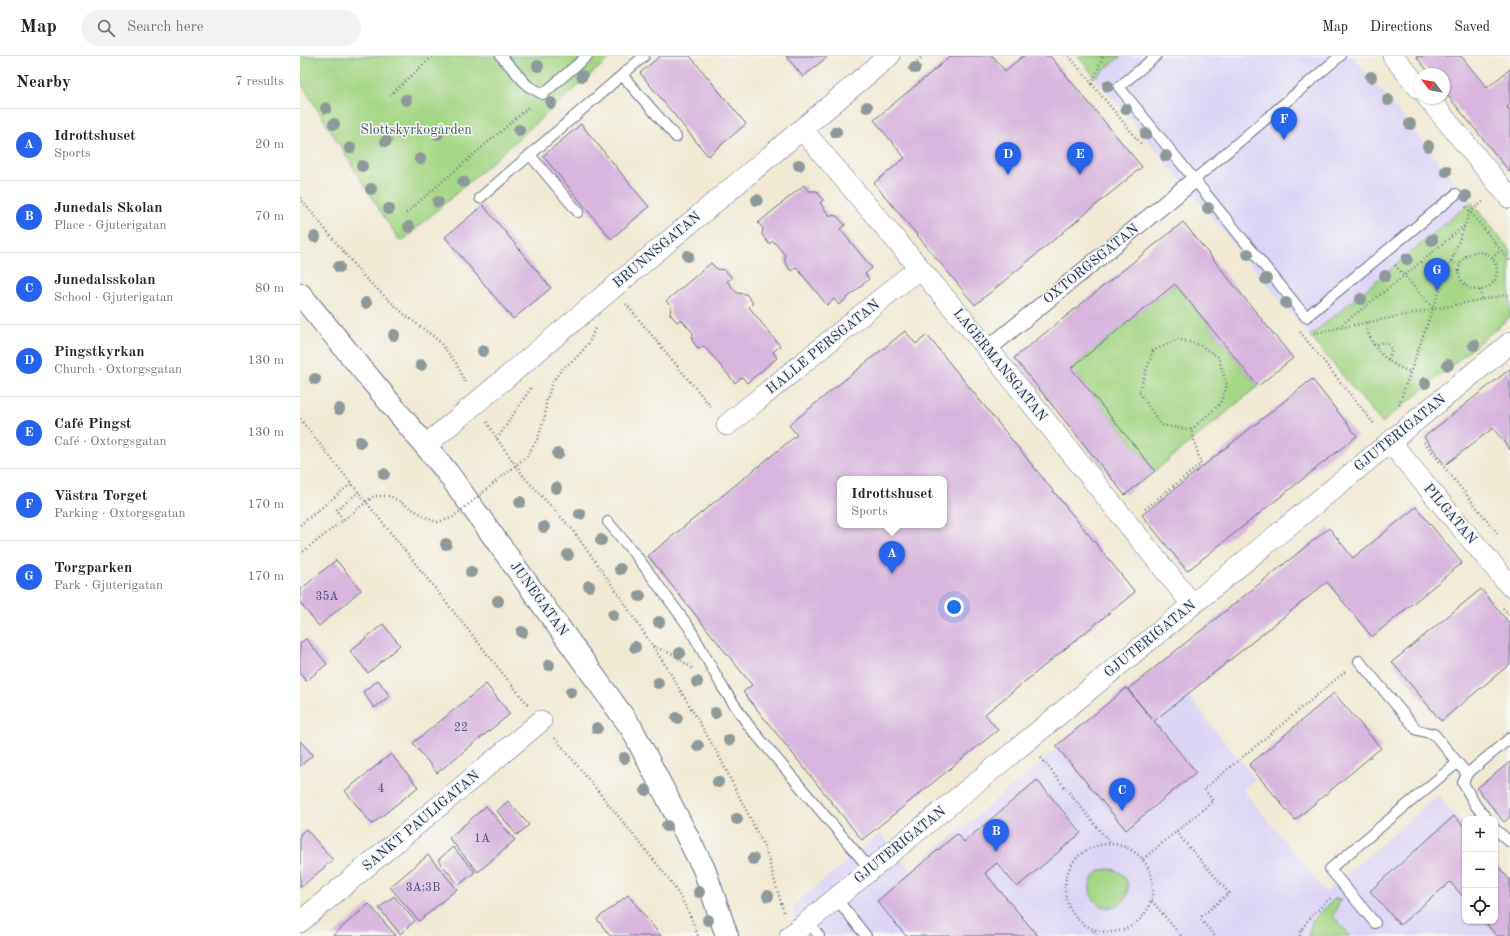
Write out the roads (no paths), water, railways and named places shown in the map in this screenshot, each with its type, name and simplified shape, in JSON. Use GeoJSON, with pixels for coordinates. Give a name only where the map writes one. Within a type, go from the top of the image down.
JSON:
{"type":"FeatureCollection","features":[{"type":"Feature","properties":{"kind":"street","name":"BRUNNSGATAN"},"geometry":{"type":"LineString","coordinates":[[426,445],[889,56]]}},
{"type":"Feature","properties":{"kind":"street"},"geometry":{"type":"LineString","coordinates":[[1393,56],[1414,82]]}},
{"type":"Feature","properties":{"kind":"street"},"geometry":{"type":"LineString","coordinates":[[1433,104],[1506,192]]}},
{"type":"Feature","properties":{"kind":"street","name":"LAGERMANSGATAN"},"geometry":{"type":"LineString","coordinates":[[802,129],[988,349],[1192,604]]}},
{"type":"Feature","properties":{"kind":"street","name":"OXTORGSGATAN"},"geometry":{"type":"LineString","coordinates":[[988,349],[1194,180]]}},
{"type":"Feature","properties":{"kind":"street","name":"HALLE PERSGATAN"},"geometry":{"type":"LineString","coordinates":[[727,425],[919,268]]}},
{"type":"Feature","properties":{"kind":"street","name":"JUNEGATAN"},"geometry":{"type":"LineString","coordinates":[[300,294],[426,445],[632,729],[704,870],[727,936]]}},
{"type":"Feature","properties":{"kind":"street","name":"GJUTERIGATAN"},"geometry":{"type":"LineString","coordinates":[[790,936],[813,929],[836,898],[870,869],[1510,343]]}},
{"type":"Feature","properties":{"kind":"street","name":"PILGATAN"},"geometry":{"type":"LineString","coordinates":[[1390,442],[1510,586]]}},
{"type":"Feature","properties":{"kind":"street","name":"SANKT PAULIGATAN"},"geometry":{"type":"LineString","coordinates":[[300,922],[541,721]]}},
{"type":"Feature","properties":{"kind":"lane"},"geometry":{"type":"LineString","coordinates":[[501,56],[528,86],[542,94],[587,56]]}},
{"type":"Feature","properties":{"kind":"lane"},"geometry":{"type":"LineString","coordinates":[[480,198],[644,56]]}},
{"type":"Feature","properties":{"kind":"lane"},"geometry":{"type":"LineString","coordinates":[[1156,56],[1118,87],[1306,317],[1456,194]]}},
{"type":"Feature","properties":{"kind":"lane"},"geometry":{"type":"LineString","coordinates":[[1194,180],[1340,56]]}},
{"type":"Feature","properties":{"kind":"lane"},"geometry":{"type":"LineString","coordinates":[[622,75],[676,137]]}},
{"type":"Feature","properties":{"kind":"lane"},"geometry":{"type":"LineString","coordinates":[[530,155],[578,212]]}},
{"type":"Feature","properties":{"kind":"lane"},"geometry":{"type":"LineString","coordinates":[[608,522],[638,558],[689,626],[723,688],[749,726],[870,869]]}},
{"type":"Feature","properties":{"kind":"lane"},"geometry":{"type":"LineString","coordinates":[[1359,661],[1417,730],[1434,734],[1467,774]]}},
{"type":"Feature","properties":{"kind":"lane"},"geometry":{"type":"LineString","coordinates":[[1484,816],[1466,790],[1463,783],[1467,774],[1510,738]]}},
{"type":"Feature","properties":{"kind":"lane"},"geometry":{"type":"LineString","coordinates":[[1375,922],[1330,869],[1457,763]]}},
{"type":"Feature","properties":{"kind":"lane"},"geometry":{"type":"LineString","coordinates":[[1498,832],[1510,842]]}},
{"type":"Feature","properties":{"kind":"lane"},"geometry":{"type":"LineString","coordinates":[[836,898],[866,936]]}},
{"type":"Feature","properties":{"kind":"place","name":"Västra Torget"},"geometry":{"type":"Point","coordinates":[1284,140]}},
{"type":"Feature","properties":{"kind":"place","name":"Pingstkyrkan"},"geometry":{"type":"Point","coordinates":[1008,175]}},
{"type":"Feature","properties":{"kind":"place","name":"Café Pingst"},"geometry":{"type":"Point","coordinates":[1080,175]}},
{"type":"Feature","properties":{"kind":"place","name":"Torgparken"},"geometry":{"type":"Point","coordinates":[1437,291]}},
{"type":"Feature","properties":{"kind":"place","name":"Idrottshuset"},"geometry":{"type":"Point","coordinates":[892,574]}},
{"type":"Feature","properties":{"kind":"place","name":"Junedalsskolan"},"geometry":{"type":"Point","coordinates":[1122,811]}},
{"type":"Feature","properties":{"kind":"place","name":"Junedals Skolan"},"geometry":{"type":"Point","coordinates":[996,852]}},
{"type":"Feature","properties":{"kind":"park label","name":"Slottskyrkogården"},"geometry":{"type":"Point","coordinates":[416,130]}}]}
